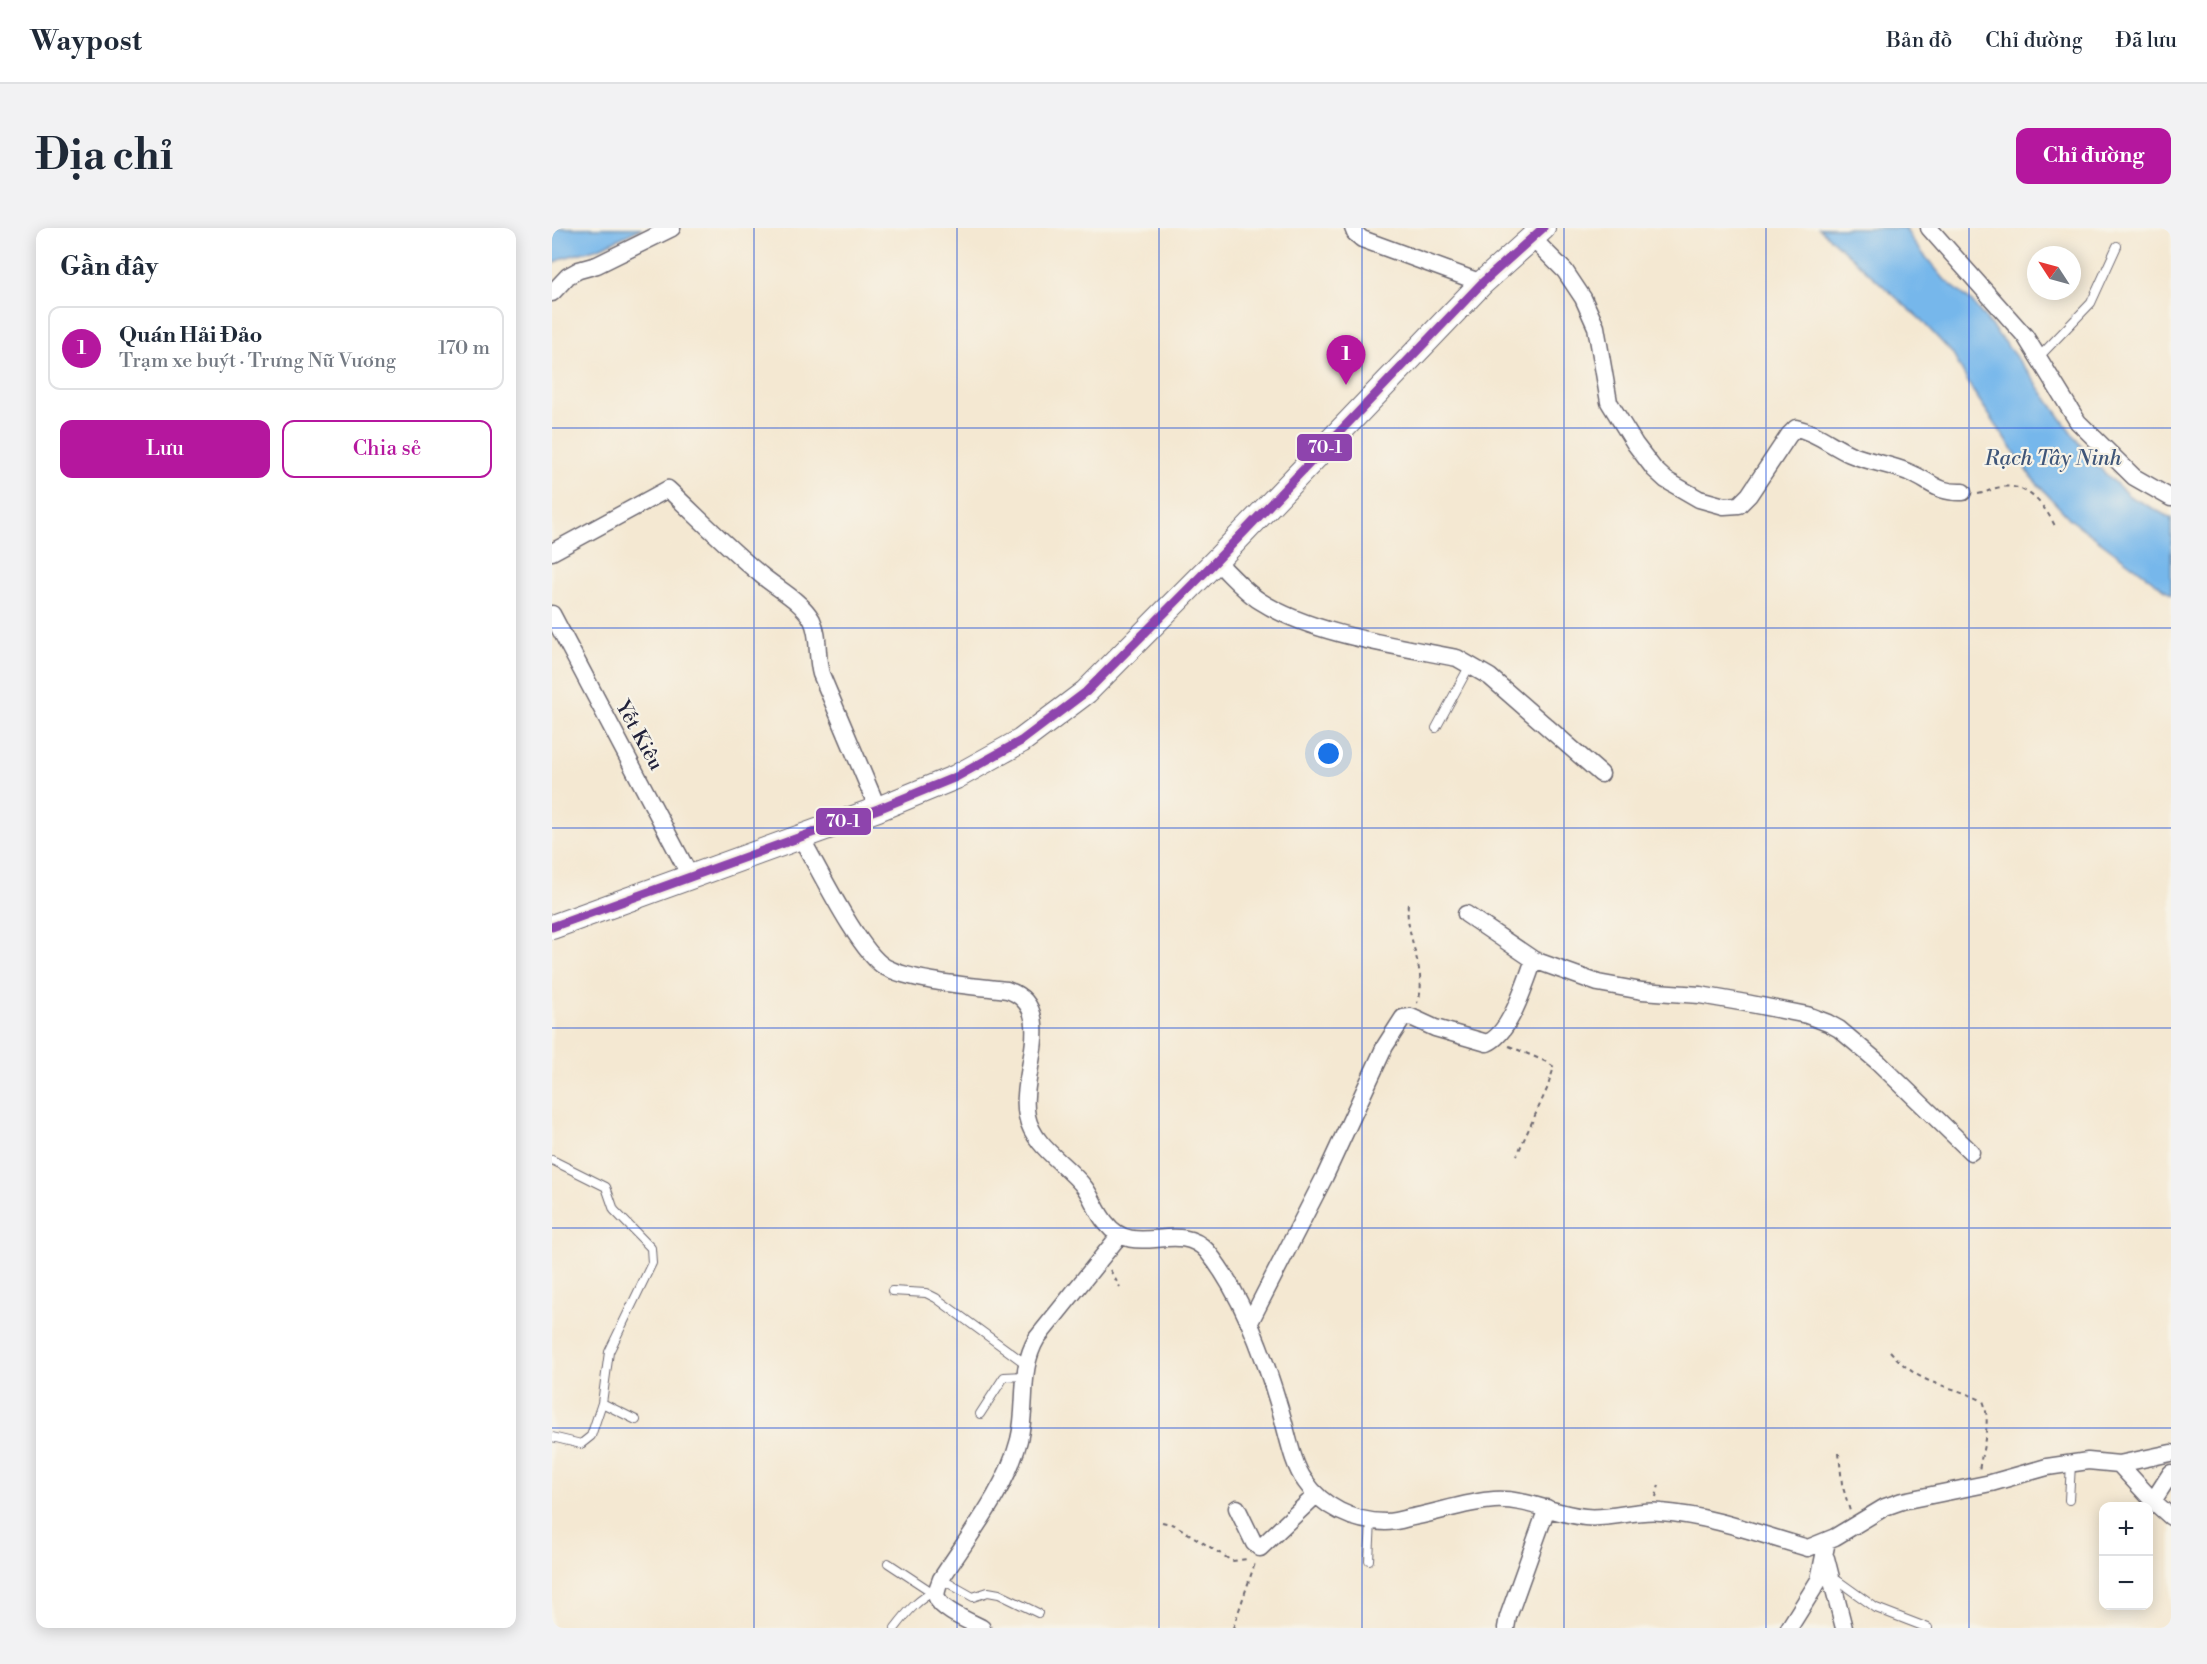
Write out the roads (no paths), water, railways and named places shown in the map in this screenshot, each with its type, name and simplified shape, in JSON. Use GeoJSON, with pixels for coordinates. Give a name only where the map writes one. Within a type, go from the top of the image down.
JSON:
{"type":"FeatureCollection","features":[{"type":"Feature","properties":{"kind":"main road"},"geometry":{"type":"LineString","coordinates":[[552,927],[878,809],[956,777],[1021,741],[1086,692],[1216,561],[1482,283],[1538,233]]}},
{"type":"Feature","properties":{"kind":"street"},"geometry":{"type":"LineString","coordinates":[[552,293],[568,276],[579,270],[597,265],[672,228]]}},
{"type":"Feature","properties":{"kind":"street"},"geometry":{"type":"LineString","coordinates":[[1353,228],[1362,239],[1482,283]]}},
{"type":"Feature","properties":{"kind":"street"},"geometry":{"type":"LineString","coordinates":[[1929,228],[2025,336],[2078,422],[2134,477],[2171,498]]}},
{"type":"Feature","properties":{"kind":"street"},"geometry":{"type":"LineString","coordinates":[[1538,233],[1583,298],[1596,327],[1609,402],[1635,444],[1654,470],[1666,480],[1699,499],[1724,506],[1739,505],[1749,495],[1796,428],[1805,430],[1848,453],[1906,471],[1940,490],[1949,493],[1964,492]]}},
{"type":"Feature","properties":{"kind":"street"},"geometry":{"type":"LineString","coordinates":[[552,552],[668,489],[758,573],[806,611],[815,630],[817,663],[821,674],[878,809]]}},
{"type":"Feature","properties":{"kind":"street"},"geometry":{"type":"LineString","coordinates":[[1216,561],[1258,600],[1286,615],[1349,635],[1457,658],[1470,664],[1490,677],[1601,774]]}},
{"type":"Feature","properties":{"kind":"street","name":"Yết Kiêu"},"geometry":{"type":"LineString","coordinates":[[552,614],[690,876]]}},
{"type":"Feature","properties":{"kind":"street"},"geometry":{"type":"LineString","coordinates":[[800,836],[848,921],[869,952],[884,966],[909,976],[1007,990],[1018,994],[1029,1003],[1034,1015],[1034,1030],[1025,1104],[1027,1118],[1033,1132],[1078,1180],[1106,1224],[1119,1236],[1135,1241],[1179,1237],[1193,1240],[1205,1249],[1250,1322],[1303,1480],[1316,1495],[1336,1510],[1356,1518],[1386,1522],[1490,1500],[1520,1501],[1592,1518],[1659,1511],[1735,1525],[1808,1548],[1826,1547],[1854,1525],[1886,1506],[1902,1501],[1977,1486],[2047,1467],[2088,1461],[2119,1464],[2171,1453]]}},
{"type":"Feature","properties":{"kind":"street"},"geometry":{"type":"LineString","coordinates":[[1466,915],[1534,960],[1598,983],[1642,991],[1700,995],[1808,1015],[1828,1023],[1839,1029],[1878,1062],[1971,1152]]}},
{"type":"Feature","properties":{"kind":"street"},"geometry":{"type":"LineString","coordinates":[[1250,1322],[1325,1176],[1385,1046],[1403,1018],[1411,1017],[1435,1028],[1488,1043],[1495,1040],[1510,1018],[1534,960]]}},
{"type":"Feature","properties":{"kind":"street"},"geometry":{"type":"LineString","coordinates":[[982,1628],[944,1607],[937,1599],[937,1587],[1012,1464],[1023,1419],[1025,1370],[1029,1351],[1119,1236]]}},
{"type":"Feature","properties":{"kind":"street"},"geometry":{"type":"LineString","coordinates":[[2119,1464],[2171,1517]]}},
{"type":"Feature","properties":{"kind":"street"},"geometry":{"type":"LineString","coordinates":[[2153,1501],[2171,1473]]}},
{"type":"Feature","properties":{"kind":"street"},"geometry":{"type":"LineString","coordinates":[[1238,1508],[1254,1543],[1260,1548],[1316,1495]]}},
{"type":"Feature","properties":{"kind":"street"},"geometry":{"type":"LineString","coordinates":[[1506,1628],[1547,1508]]}},
{"type":"Feature","properties":{"kind":"street"},"geometry":{"type":"LineString","coordinates":[[1826,1547],[1844,1628]]}},
{"type":"Feature","properties":{"kind":"street"},"geometry":{"type":"LineString","coordinates":[[1789,1628],[1819,1580],[1826,1547]]}},
{"type":"Feature","properties":{"kind":"lane"},"geometry":{"type":"LineString","coordinates":[[2037,358],[2091,303],[2117,246]]}},
{"type":"Feature","properties":{"kind":"lane"},"geometry":{"type":"LineString","coordinates":[[1436,728],[1470,664]]}},
{"type":"Feature","properties":{"kind":"lane"},"geometry":{"type":"LineString","coordinates":[[552,1160],[606,1187],[614,1210],[651,1248],[652,1256],[648,1272],[609,1352],[602,1403],[591,1436],[586,1442],[576,1444],[552,1437]]}},
{"type":"Feature","properties":{"kind":"lane"},"geometry":{"type":"LineString","coordinates":[[892,1291],[926,1293],[936,1298],[1025,1370]]}},
{"type":"Feature","properties":{"kind":"lane"},"geometry":{"type":"LineString","coordinates":[[980,1414],[1004,1377],[1025,1370]]}},
{"type":"Feature","properties":{"kind":"lane"},"geometry":{"type":"LineString","coordinates":[[602,1403],[636,1420]]}},
{"type":"Feature","properties":{"kind":"lane"},"geometry":{"type":"LineString","coordinates":[[2069,1500],[2071,1464]]}},
{"type":"Feature","properties":{"kind":"lane"},"geometry":{"type":"LineString","coordinates":[[1369,1560],[1371,1520]]}},
{"type":"Feature","properties":{"kind":"lane"},"geometry":{"type":"LineString","coordinates":[[888,1563],[937,1587],[973,1597],[988,1592],[999,1594],[1038,1613]]}},
{"type":"Feature","properties":{"kind":"lane"},"geometry":{"type":"LineString","coordinates":[[1831,1576],[1876,1608],[1928,1628]]}},
{"type":"Feature","properties":{"kind":"lane"},"geometry":{"type":"LineString","coordinates":[[896,1628],[912,1605],[937,1587]]}},
{"type":"Feature","properties":{"kind":"water"},"geometry":{"type":"Polygon","coordinates":[[[552,228],[642,228],[599,248],[563,258],[552,265],[552,228]]]}},
{"type":"Feature","properties":{"kind":"water","name":"Rạch Tây Ninh"},"geometry":{"type":"Polygon","coordinates":[[[1819,228],[1905,228],[1914,243],[1945,280],[1972,302],[2028,372],[2091,460],[2129,496],[2171,518],[2171,594],[2070,519],[2032,478],[1973,391],[1952,353],[1920,319],[1819,228]]]}},
{"type":"Feature","properties":{"kind":"place","name":"Quán Hải Đảo"},"geometry":{"type":"Point","coordinates":[1346,385]}}]}
